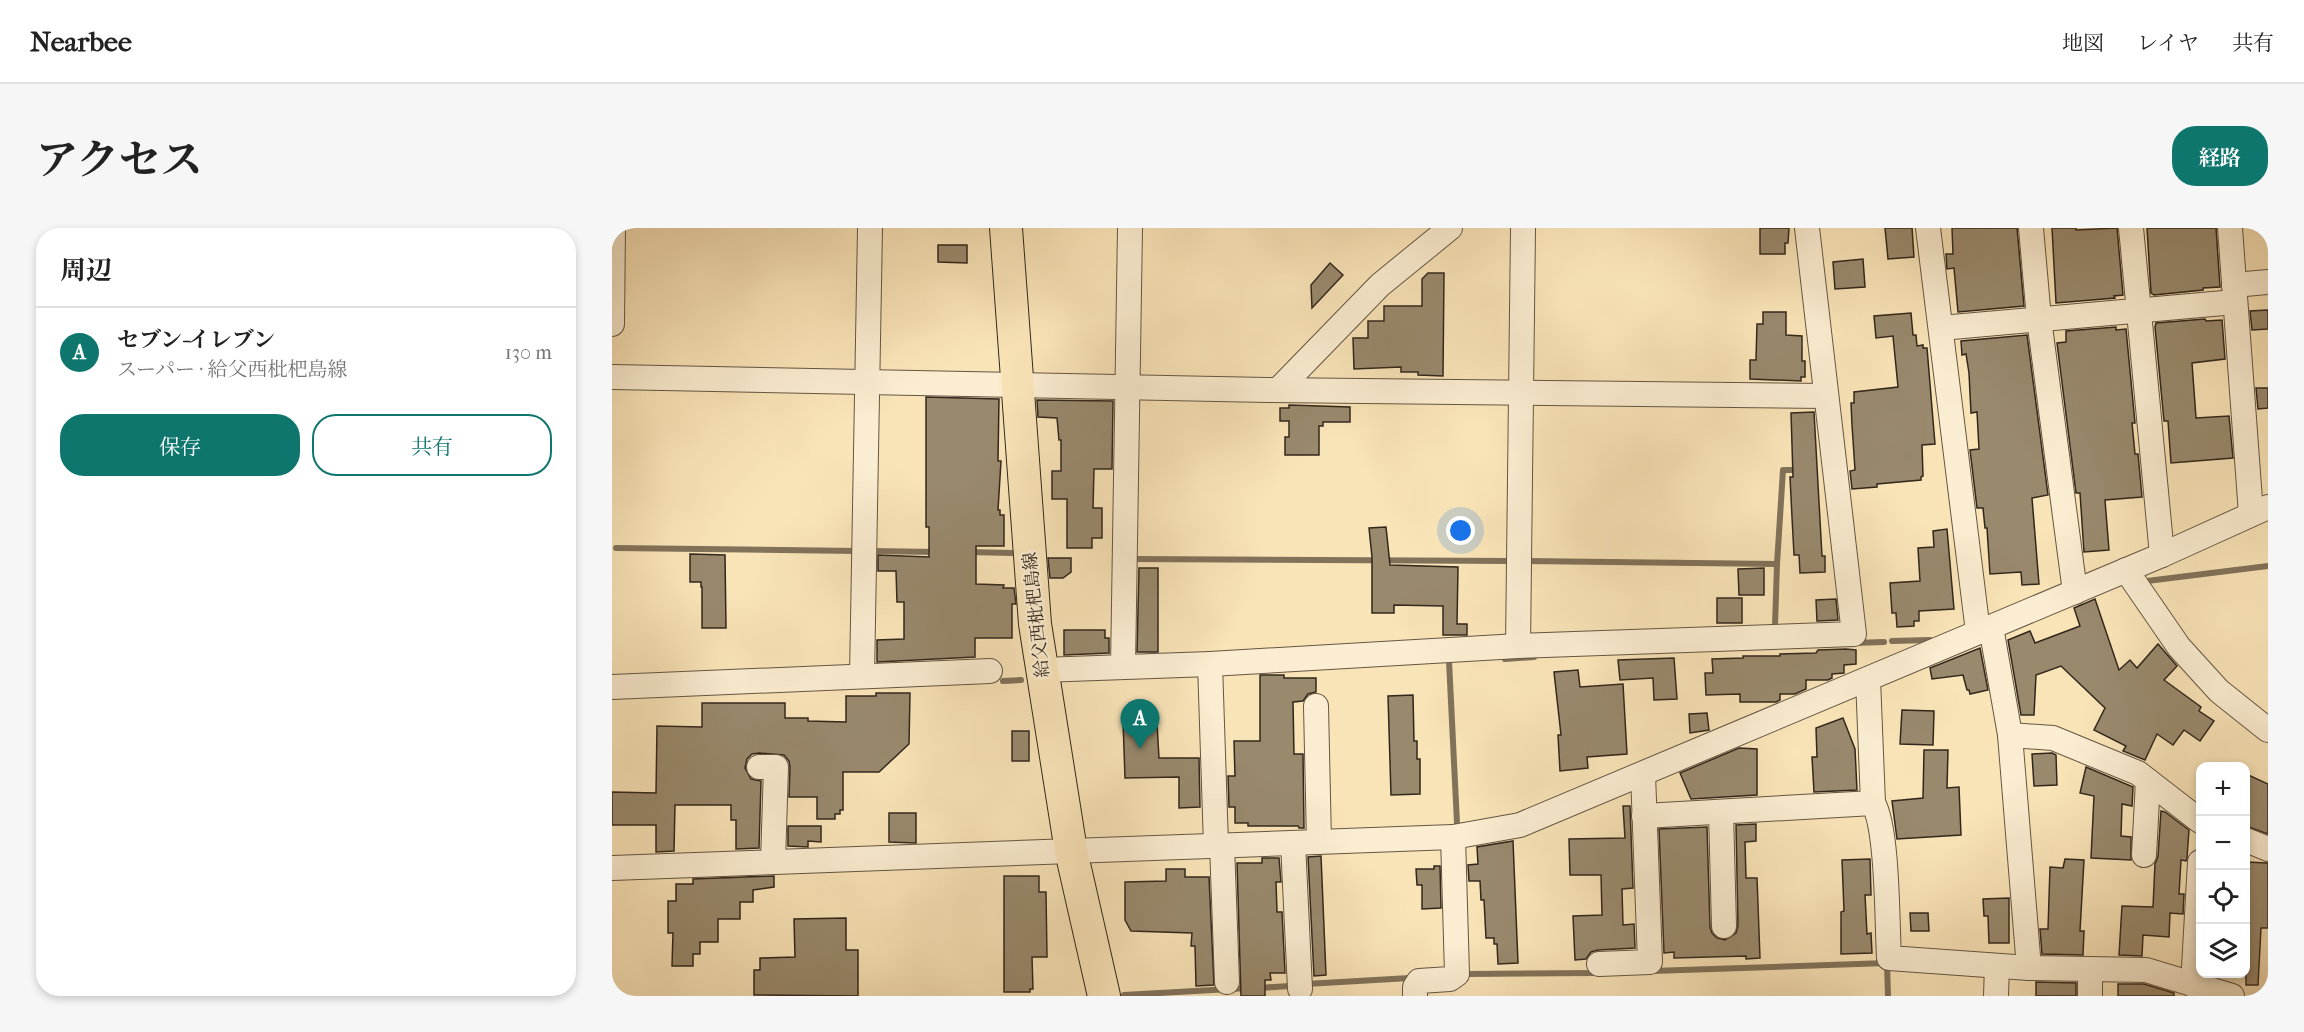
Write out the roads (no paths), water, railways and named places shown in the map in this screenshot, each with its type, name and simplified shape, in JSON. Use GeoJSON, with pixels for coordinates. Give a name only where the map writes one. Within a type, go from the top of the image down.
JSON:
{"type":"FeatureCollection","features":[{"type":"Feature","properties":{"kind":"main road","name":"給父西枇杷島線"},"geometry":{"type":"LineString","coordinates":[[1006,228],[1035,624],[1071,850],[1104,996]]}},
{"type":"Feature","properties":{"kind":"street"},"geometry":{"type":"LineString","coordinates":[[612,324],[614,228]]}},
{"type":"Feature","properties":{"kind":"street"},"geometry":{"type":"LineString","coordinates":[[862,676],[870,228]]}},
{"type":"Feature","properties":{"kind":"street"},"geometry":{"type":"LineString","coordinates":[[1123,667],[1130,228]]}},
{"type":"Feature","properties":{"kind":"street"},"geometry":{"type":"LineString","coordinates":[[1278,390],[1380,285],[1450,228]]}},
{"type":"Feature","properties":{"kind":"street"},"geometry":{"type":"LineString","coordinates":[[1518,646],[1523,228]]}},
{"type":"Feature","properties":{"kind":"street"},"geometry":{"type":"LineString","coordinates":[[1041,670],[1210,664],[1518,646],[1854,634],[1807,228]]}},
{"type":"Feature","properties":{"kind":"street"},"geometry":{"type":"LineString","coordinates":[[1928,228],[1984,630],[2010,735],[2029,968]]}},
{"type":"Feature","properties":{"kind":"street"},"geometry":{"type":"LineString","coordinates":[[2031,228],[2039,320],[2075,592]]}},
{"type":"Feature","properties":{"kind":"street"},"geometry":{"type":"LineString","coordinates":[[2131,228],[2162,555]]}},
{"type":"Feature","properties":{"kind":"street"},"geometry":{"type":"LineString","coordinates":[[612,868],[1453,837],[1520,825],[2075,592],[2260,511],[2235,293],[2230,228]]}},
{"type":"Feature","properties":{"kind":"street"},"geometry":{"type":"LineString","coordinates":[[1941,328],[2138,310],[2235,293],[2268,282]]}},
{"type":"Feature","properties":{"kind":"street"},"geometry":{"type":"LineString","coordinates":[[612,377],[1278,390],[1826,396]]}},
{"type":"Feature","properties":{"kind":"street"},"geometry":{"type":"LineString","coordinates":[[2126,570],[2179,647],[2219,691],[2268,730]]}},
{"type":"Feature","properties":{"kind":"street"},"geometry":{"type":"LineString","coordinates":[[1210,664],[1227,982]]}},
{"type":"Feature","properties":{"kind":"street"},"geometry":{"type":"LineString","coordinates":[[612,687],[990,670]]}},
{"type":"Feature","properties":{"kind":"street"},"geometry":{"type":"LineString","coordinates":[[1869,678],[1873,803],[1878,811],[1883,851],[1889,957],[2029,968],[2146,970],[2189,988],[2232,996]]}},
{"type":"Feature","properties":{"kind":"street"},"geometry":{"type":"LineString","coordinates":[[1316,706],[1319,842]]}},
{"type":"Feature","properties":{"kind":"street"},"geometry":{"type":"LineString","coordinates":[[2010,735],[2053,738],[2138,773],[2196,818]]}},
{"type":"Feature","properties":{"kind":"street"},"geometry":{"type":"LineString","coordinates":[[759,767],[776,767],[773,862]]}},
{"type":"Feature","properties":{"kind":"street"},"geometry":{"type":"LineString","coordinates":[[1599,964],[1650,963],[1643,774]]}},
{"type":"Feature","properties":{"kind":"street"},"geometry":{"type":"LineString","coordinates":[[2144,855],[2148,781]]}},
{"type":"Feature","properties":{"kind":"street"},"geometry":{"type":"LineString","coordinates":[[1644,816],[1873,803]]}},
{"type":"Feature","properties":{"kind":"street"},"geometry":{"type":"LineString","coordinates":[[1720,812],[1724,926]]}},
{"type":"Feature","properties":{"kind":"street"},"geometry":{"type":"LineString","coordinates":[[1415,996],[1414,987],[1419,981],[1450,979],[1457,974],[1453,837]]}},
{"type":"Feature","properties":{"kind":"street"},"geometry":{"type":"LineString","coordinates":[[2250,842],[2268,849]]}},
{"type":"Feature","properties":{"kind":"street"},"geometry":{"type":"LineString","coordinates":[[1293,843],[1300,989]]}},
{"type":"Feature","properties":{"kind":"street"},"geometry":{"type":"LineString","coordinates":[[2189,988],[2199,870]]}},
{"type":"Feature","properties":{"kind":"street"},"geometry":{"type":"LineString","coordinates":[[1996,996],[1997,966]]}},
{"type":"Feature","properties":{"kind":"street"},"geometry":{"type":"LineString","coordinates":[[2090,970],[2090,996]]}},
{"type":"Feature","properties":{"kind":"waterway"},"geometry":{"type":"LineString","coordinates":[[1526,561],[1777,564],[1783,470],[1800,470]]}},
{"type":"Feature","properties":{"kind":"waterway"},"geometry":{"type":"LineString","coordinates":[[616,548],[858,551]]}},
{"type":"Feature","properties":{"kind":"waterway"},"geometry":{"type":"LineString","coordinates":[[872,551],[936,552]]}},
{"type":"Feature","properties":{"kind":"waterway"},"geometry":{"type":"LineString","coordinates":[[968,552],[1012,553]]}},
{"type":"Feature","properties":{"kind":"waterway"},"geometry":{"type":"LineString","coordinates":[[1132,559],[1512,561]]}},
{"type":"Feature","properties":{"kind":"waterway"},"geometry":{"type":"LineString","coordinates":[[1775,626],[1777,564]]}},
{"type":"Feature","properties":{"kind":"waterway"},"geometry":{"type":"LineString","coordinates":[[2147,581],[2268,566]]}},
{"type":"Feature","properties":{"kind":"waterway"},"geometry":{"type":"LineString","coordinates":[[1892,641],[1930,640]]}},
{"type":"Feature","properties":{"kind":"waterway"},"geometry":{"type":"LineString","coordinates":[[1854,643],[1884,642]]}},
{"type":"Feature","properties":{"kind":"waterway"},"geometry":{"type":"LineString","coordinates":[[1505,659],[1534,657]]}},
{"type":"Feature","properties":{"kind":"waterway"},"geometry":{"type":"LineString","coordinates":[[1449,661],[1457,823]]}},
{"type":"Feature","properties":{"kind":"waterway"},"geometry":{"type":"LineString","coordinates":[[1003,681],[1021,680]]}},
{"type":"Feature","properties":{"kind":"waterway"},"geometry":{"type":"LineString","coordinates":[[1652,971],[1887,963],[1888,996]]}},
{"type":"Feature","properties":{"kind":"waterway"},"geometry":{"type":"LineString","coordinates":[[1466,971],[1466,974],[1597,973]]}},
{"type":"Feature","properties":{"kind":"waterway"},"geometry":{"type":"LineString","coordinates":[[1306,984],[1410,978]]}},
{"type":"Feature","properties":{"kind":"waterway"},"geometry":{"type":"LineString","coordinates":[[1258,988],[1290,986]]}},
{"type":"Feature","properties":{"kind":"waterway"},"geometry":{"type":"LineString","coordinates":[[1124,995],[1248,988]]}},
{"type":"Feature","properties":{"kind":"place","name":"セブン-イレブン"},"geometry":{"type":"Point","coordinates":[1140,749]}}]}
